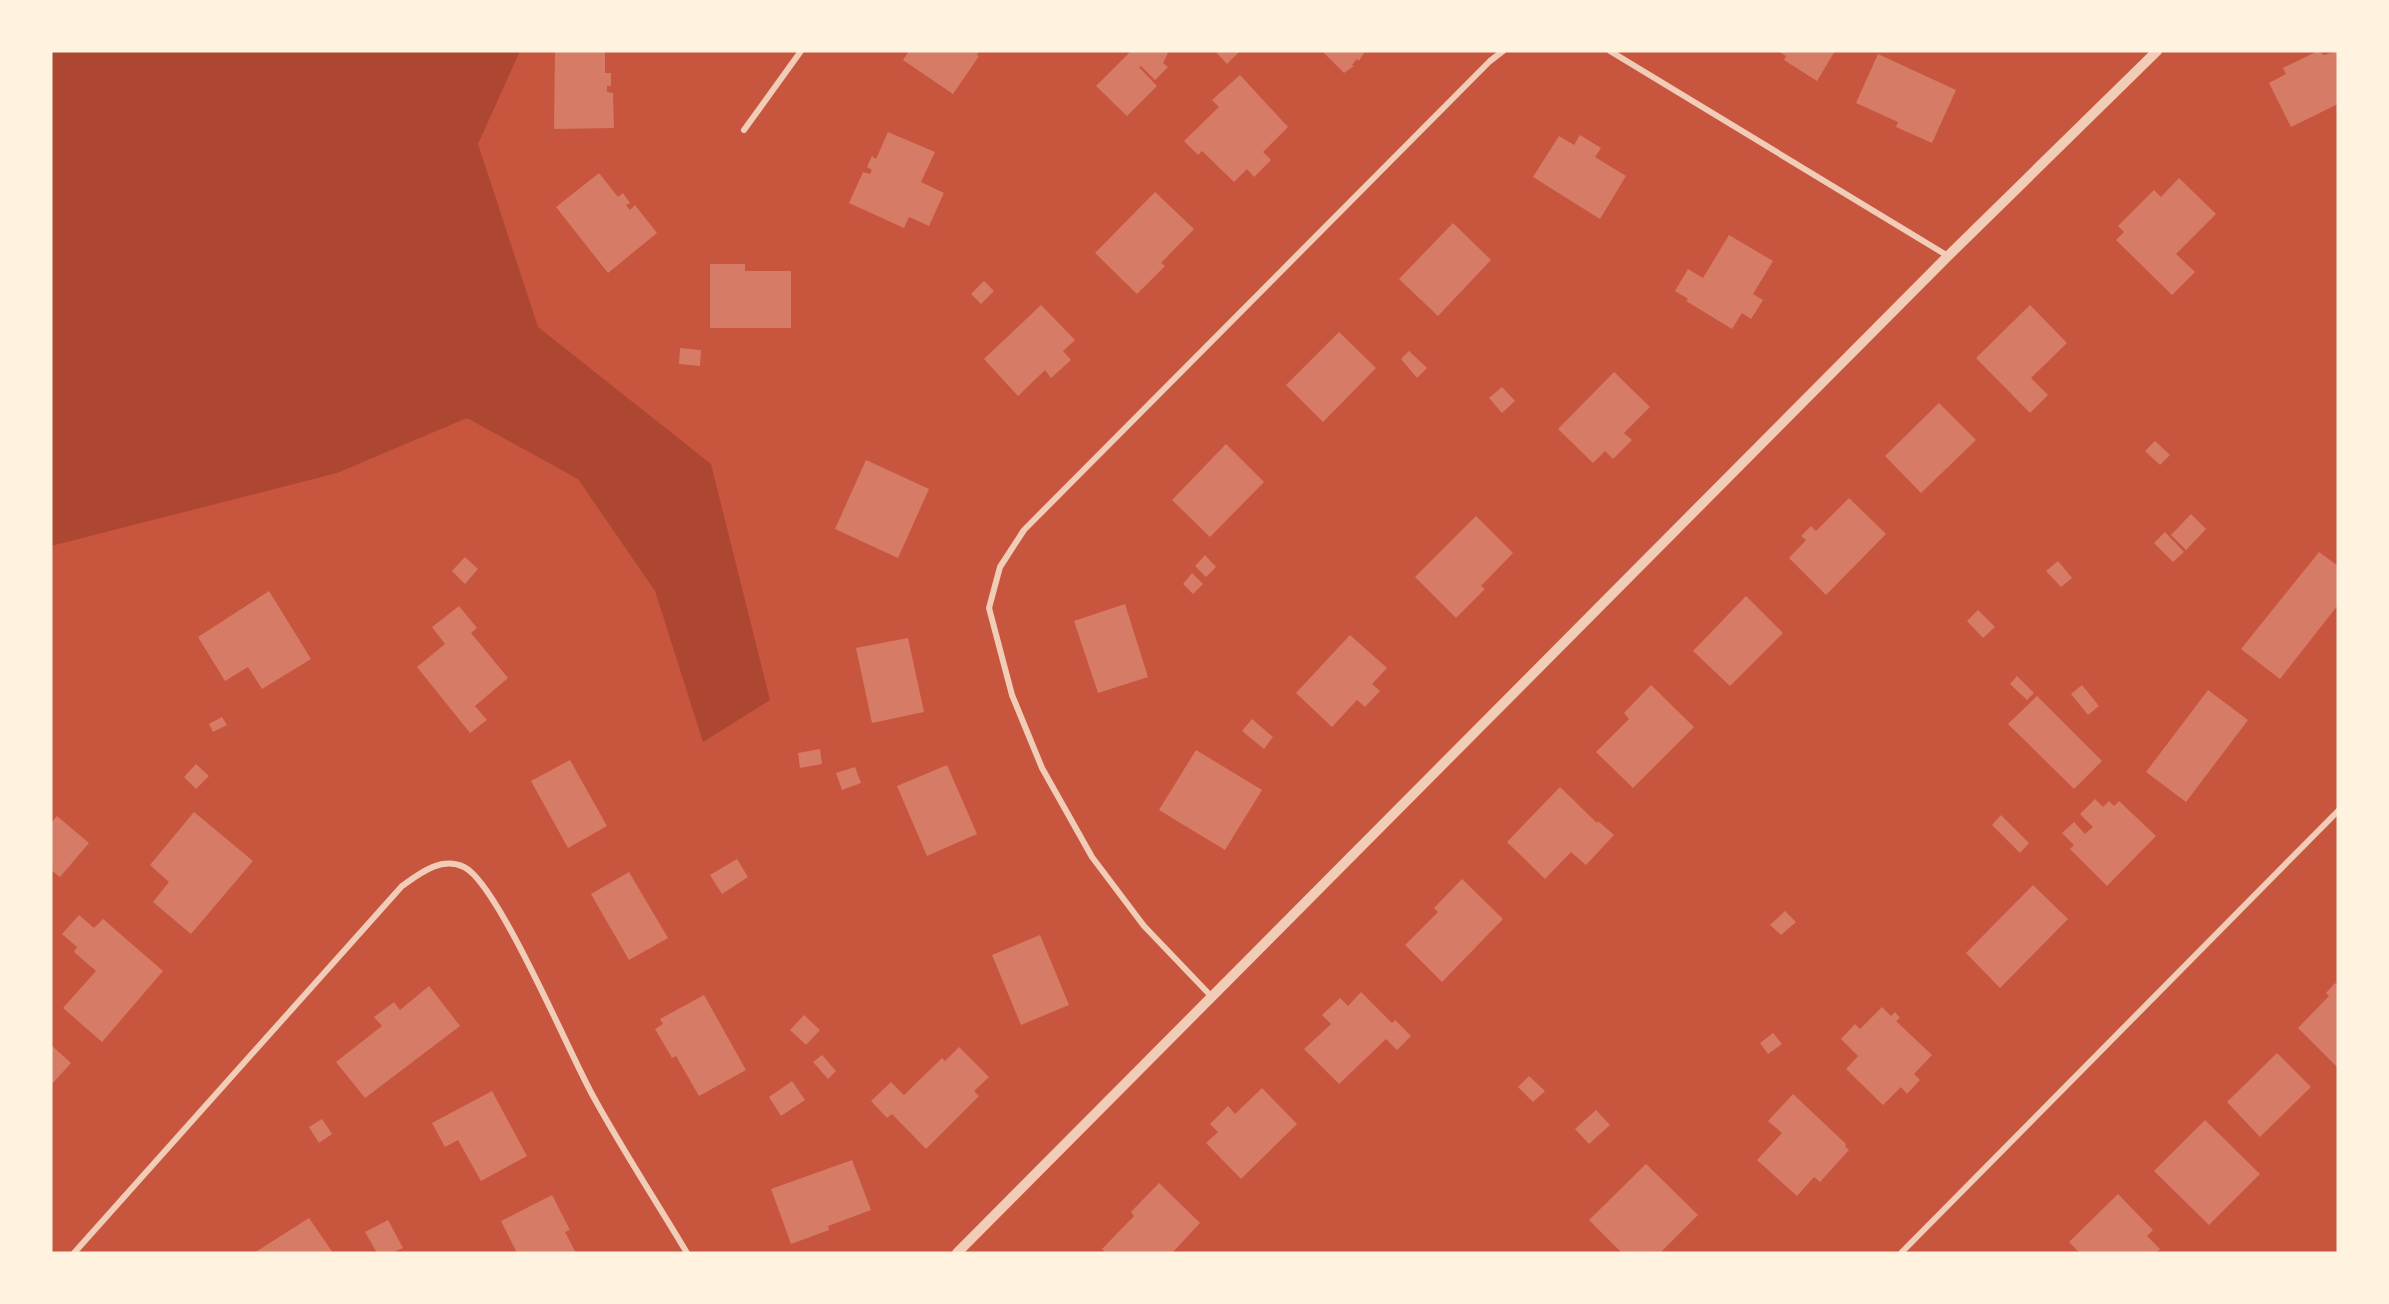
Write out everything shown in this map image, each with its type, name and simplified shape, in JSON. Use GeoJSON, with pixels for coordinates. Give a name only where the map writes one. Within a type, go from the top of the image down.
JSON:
{"type":"FeatureCollection","features":[{"type":"Feature","properties":{"kind":"street"},"geometry":{"type":"LineString","coordinates":[[744,130],[801,51]]}},
{"type":"Feature","properties":{"kind":"street"},"geometry":{"type":"LineString","coordinates":[[1212,996],[1144,926],[1092,857],[1042,768],[1012,695],[989,608],[1000,567],[1024,530],[1490,61],[1503,51]]}},
{"type":"Feature","properties":{"kind":"street"},"geometry":{"type":"LineString","coordinates":[[1610,51],[1948,256]]}},
{"type":"Feature","properties":{"kind":"street"},"geometry":{"type":"LineString","coordinates":[[957,1253],[1948,256],[2157,51]]}},
{"type":"Feature","properties":{"kind":"street"},"geometry":{"type":"LineString","coordinates":[[1901,1253],[2338,811]]}},
{"type":"Feature","properties":{"kind":"street"},"geometry":{"type":"LineString","coordinates":[[74,1253],[402,886],[427,868],[445,864],[464,867],[483,885],[515,939],[593,1096],[687,1253]]}},
{"type":"Feature","properties":{"kind":"shaded area"},"geometry":{"type":"Polygon","coordinates":[[[51,51],[520,51],[478,144],[538,327],[711,464],[770,700],[703,742],[655,591],[578,479],[467,418],[337,473],[51,546],[51,51]]]}},
{"type":"Feature","properties":{"kind":"building"},"geometry":{"type":"Polygon","coordinates":[[[555,51],[605,51],[605,73],[611,73],[611,86],[607,86],[607,92],[613,93],[614,128],[554,129],[555,51]]]}},
{"type":"Feature","properties":{"kind":"building"},"geometry":{"type":"Polygon","coordinates":[[[909,51],[979,51],[977,55],[979,56],[953,94],[903,60],[909,51]]]}},
{"type":"Feature","properties":{"kind":"building"},"geometry":{"type":"Polygon","coordinates":[[[1131,51],[1166,51],[1168,53],[1163,63],[1168,67],[1155,80],[1141,66],[1139,67],[1157,86],[1127,116],[1096,86],[1131,51]]]}},
{"type":"Feature","properties":{"kind":"building"},"geometry":{"type":"Polygon","coordinates":[[[1215,51],[1238,51],[1239,52],[1227,64],[1215,51]]]}},
{"type":"Feature","properties":{"kind":"building"},"geometry":{"type":"Polygon","coordinates":[[[1322,51],[1365,51],[1359,61],[1357,59],[1352,65],[1354,66],[1344,73],[1322,51]]]}},
{"type":"Feature","properties":{"kind":"building"},"geometry":{"type":"Polygon","coordinates":[[[1778,51],[1835,51],[1817,81],[1784,60],[1786,56],[1778,51]]]}},
{"type":"Feature","properties":{"kind":"building"},"geometry":{"type":"Polygon","coordinates":[[[2318,51],[2324,55],[2338,51],[2338,104],[2291,127],[2269,83],[2286,74],[2283,68],[2318,51]]]}},
{"type":"Feature","properties":{"kind":"building"},"geometry":{"type":"Polygon","coordinates":[[[1878,54],[1956,90],[1932,143],[1896,127],[1898,122],[1856,103],[1878,54]]]}},
{"type":"Feature","properties":{"kind":"building"},"geometry":{"type":"Polygon","coordinates":[[[1240,75],[1288,127],[1263,152],[1271,160],[1254,177],[1247,169],[1234,182],[1202,151],[1198,155],[1184,141],[1219,107],[1212,100],[1240,75]]]}},
{"type":"Feature","properties":{"kind":"building"},"geometry":{"type":"Polygon","coordinates":[[[888,132],[935,152],[921,182],[944,193],[929,226],[909,217],[904,228],[849,203],[863,172],[870,174],[872,170],[867,167],[872,156],[876,159],[888,132]]]}},
{"type":"Feature","properties":{"kind":"building"},"geometry":{"type":"Polygon","coordinates":[[[1580,135],[1601,148],[1595,157],[1626,176],[1600,219],[1533,177],[1559,136],[1574,145],[1580,135]]]}},
{"type":"Feature","properties":{"kind":"building"},"geometry":{"type":"Polygon","coordinates":[[[599,173],[618,197],[623,193],[630,203],[626,205],[630,210],[635,205],[657,233],[608,273],[556,207],[599,173]]]}},
{"type":"Feature","properties":{"kind":"building"},"geometry":{"type":"Polygon","coordinates":[[[2179,178],[2216,214],[2176,254],[2195,272],[2172,295],[2116,240],[2124,232],[2118,226],[2154,190],[2161,197],[2179,178]]]}},
{"type":"Feature","properties":{"kind":"building"},"geometry":{"type":"Polygon","coordinates":[[[1155,192],[1194,229],[1161,263],[1165,266],[1137,294],[1095,253],[1155,192]]]}},
{"type":"Feature","properties":{"kind":"building"},"geometry":{"type":"Polygon","coordinates":[[[1453,223],[1491,260],[1438,316],[1399,279],[1453,223]]]}},
{"type":"Feature","properties":{"kind":"building"},"geometry":{"type":"Polygon","coordinates":[[[1729,235],[1773,261],[1753,294],[1763,300],[1751,319],[1742,313],[1732,329],[1686,301],[1688,299],[1675,291],[1688,269],[1703,278],[1729,235]]]}},
{"type":"Feature","properties":{"kind":"building"},"geometry":{"type":"Polygon","coordinates":[[[710,264],[745,264],[745,271],[791,271],[791,328],[710,328],[710,264]]]}},
{"type":"Feature","properties":{"kind":"building"},"geometry":{"type":"Polygon","coordinates":[[[984,281],[994,291],[981,304],[971,294],[984,281]]]}},
{"type":"Feature","properties":{"kind":"building"},"geometry":{"type":"Polygon","coordinates":[[[1041,305],[1075,340],[1063,351],[1071,360],[1051,378],[1045,370],[1018,396],[984,359],[1041,305]]]}},
{"type":"Feature","properties":{"kind":"building"},"geometry":{"type":"Polygon","coordinates":[[[2030,305],[2067,343],[2031,378],[2048,395],[2030,413],[1976,358],[2030,305]]]}},
{"type":"Feature","properties":{"kind":"building"},"geometry":{"type":"Polygon","coordinates":[[[1339,332],[1376,368],[1323,422],[1286,385],[1339,332]]]}},
{"type":"Feature","properties":{"kind":"building"},"geometry":{"type":"Polygon","coordinates":[[[680,348],[701,350],[700,366],[679,364],[680,348]]]}},
{"type":"Feature","properties":{"kind":"building"},"geometry":{"type":"Polygon","coordinates":[[[1409,351],[1427,368],[1417,378],[1401,359],[1409,351]]]}},
{"type":"Feature","properties":{"kind":"building"},"geometry":{"type":"Polygon","coordinates":[[[1614,372],[1650,407],[1624,433],[1632,440],[1613,459],[1605,451],[1593,463],[1558,429],[1614,372]]]}},
{"type":"Feature","properties":{"kind":"building"},"geometry":{"type":"Polygon","coordinates":[[[1502,387],[1515,401],[1502,413],[1489,398],[1502,387]]]}},
{"type":"Feature","properties":{"kind":"building"},"geometry":{"type":"Polygon","coordinates":[[[1939,403],[1976,440],[1921,493],[1885,456],[1939,403]]]}},
{"type":"Feature","properties":{"kind":"building"},"geometry":{"type":"Polygon","coordinates":[[[2155,441],[2170,455],[2160,465],[2145,451],[2155,441]]]}},
{"type":"Feature","properties":{"kind":"building"},"geometry":{"type":"Polygon","coordinates":[[[1226,444],[1264,482],[1210,537],[1172,500],[1226,444]]]}},
{"type":"Feature","properties":{"kind":"building"},"geometry":{"type":"Polygon","coordinates":[[[866,460],[929,489],[898,558],[835,529],[866,460]]]}},
{"type":"Feature","properties":{"kind":"building"},"geometry":{"type":"Polygon","coordinates":[[[1849,498],[1886,534],[1826,595],[1789,558],[1806,540],[1801,536],[1811,526],[1816,531],[1849,498]]]}},
{"type":"Feature","properties":{"kind":"building"},"geometry":{"type":"Polygon","coordinates":[[[2191,514],[2206,529],[2186,550],[2171,535],[2191,514]]]}},
{"type":"Feature","properties":{"kind":"building"},"geometry":{"type":"Polygon","coordinates":[[[1476,516],[1513,553],[1481,586],[1485,589],[1456,618],[1415,577],[1476,516]]]}},
{"type":"Feature","properties":{"kind":"building"},"geometry":{"type":"Polygon","coordinates":[[[2165,532],[2184,552],[2173,562],[2154,543],[2165,532]]]}},
{"type":"Feature","properties":{"kind":"building"},"geometry":{"type":"Polygon","coordinates":[[[2319,552],[2338,566],[2338,605],[2280,679],[2241,649],[2319,552]]]}},
{"type":"Feature","properties":{"kind":"building"},"geometry":{"type":"Polygon","coordinates":[[[1205,555],[1216,567],[1206,577],[1195,566],[1205,555]]]}},
{"type":"Feature","properties":{"kind":"building"},"geometry":{"type":"Polygon","coordinates":[[[465,557],[478,569],[465,584],[452,571],[465,557]]]}},
{"type":"Feature","properties":{"kind":"building"},"geometry":{"type":"Polygon","coordinates":[[[2058,561],[2072,578],[2061,587],[2046,571],[2058,561]]]}},
{"type":"Feature","properties":{"kind":"building"},"geometry":{"type":"Polygon","coordinates":[[[1192,573],[1203,584],[1193,594],[1183,584],[1192,573]]]}},
{"type":"Feature","properties":{"kind":"building"},"geometry":{"type":"Polygon","coordinates":[[[269,591],[311,659],[262,689],[248,667],[225,681],[198,637],[269,591]]]}},
{"type":"Feature","properties":{"kind":"building"},"geometry":{"type":"Polygon","coordinates":[[[1746,596],[1783,633],[1730,686],[1693,651],[1746,596]]]}},
{"type":"Feature","properties":{"kind":"building"},"geometry":{"type":"Polygon","coordinates":[[[1125,604],[1148,677],[1098,693],[1074,621],[1125,604]]]}},
{"type":"Feature","properties":{"kind":"building"},"geometry":{"type":"Polygon","coordinates":[[[459,606],[477,628],[471,633],[508,678],[475,706],[487,720],[470,733],[417,667],[445,644],[432,627],[459,606]]]}},
{"type":"Feature","properties":{"kind":"building"},"geometry":{"type":"Polygon","coordinates":[[[1978,610],[1995,627],[1983,638],[1967,621],[1978,610]]]}},
{"type":"Feature","properties":{"kind":"building"},"geometry":{"type":"Polygon","coordinates":[[[1350,635],[1387,668],[1372,684],[1380,691],[1365,707],[1357,700],[1332,727],[1296,693],[1350,635]]]}},
{"type":"Feature","properties":{"kind":"building"},"geometry":{"type":"Polygon","coordinates":[[[908,638],[924,712],[872,723],[856,648],[908,638]]]}},
{"type":"Feature","properties":{"kind":"building"},"geometry":{"type":"Polygon","coordinates":[[[2017,676],[2034,693],[2027,700],[2010,684],[2017,676]]]}},
{"type":"Feature","properties":{"kind":"building"},"geometry":{"type":"Polygon","coordinates":[[[1651,685],[1694,727],[1633,788],[1596,752],[1629,719],[1624,713],[1651,685]]]}},
{"type":"Feature","properties":{"kind":"building"},"geometry":{"type":"Polygon","coordinates":[[[2082,685],[2099,706],[2088,715],[2071,694],[2082,685]]]}},
{"type":"Feature","properties":{"kind":"building"},"geometry":{"type":"Polygon","coordinates":[[[2208,690],[2248,720],[2186,802],[2146,772],[2208,690]]]}},
{"type":"Feature","properties":{"kind":"building"},"geometry":{"type":"Polygon","coordinates":[[[2037,696],[2102,761],[2074,789],[2008,724],[2037,696]]]}},
{"type":"Feature","properties":{"kind":"building"},"geometry":{"type":"Polygon","coordinates":[[[222,717],[227,725],[213,732],[209,724],[222,717]]]}},
{"type":"Feature","properties":{"kind":"building"},"geometry":{"type":"Polygon","coordinates":[[[1252,719],[1273,737],[1264,749],[1242,731],[1252,719]]]}},
{"type":"Feature","properties":{"kind":"building"},"geometry":{"type":"Polygon","coordinates":[[[820,749],[822,764],[800,768],[798,753],[820,749]]]}},
{"type":"Feature","properties":{"kind":"building"},"geometry":{"type":"Polygon","coordinates":[[[1196,750],[1262,790],[1225,850],[1159,810],[1196,750]]]}},
{"type":"Feature","properties":{"kind":"building"},"geometry":{"type":"Polygon","coordinates":[[[570,760],[607,826],[568,848],[531,781],[570,760]]]}},
{"type":"Feature","properties":{"kind":"building"},"geometry":{"type":"Polygon","coordinates":[[[196,764],[209,776],[196,789],[184,777],[196,764]]]}},
{"type":"Feature","properties":{"kind":"building"},"geometry":{"type":"Polygon","coordinates":[[[947,765],[977,834],[927,856],[897,786],[947,765]]]}},
{"type":"Feature","properties":{"kind":"building"},"geometry":{"type":"Polygon","coordinates":[[[855,767],[861,783],[842,790],[836,773],[855,767]]]}},
{"type":"Feature","properties":{"kind":"building"},"geometry":{"type":"Polygon","coordinates":[[[1560,787],[1597,823],[1598,821],[1614,835],[1586,865],[1571,852],[1545,879],[1507,842],[1560,787]]]}},
{"type":"Feature","properties":{"kind":"building"},"geometry":{"type":"Polygon","coordinates":[[[2095,799],[2103,807],[2109,801],[2114,806],[2119,801],[2156,836],[2107,886],[2070,849],[2074,845],[2062,833],[2074,822],[2085,834],[2093,827],[2080,814],[2095,799]]]}},
{"type":"Feature","properties":{"kind":"building"},"geometry":{"type":"Polygon","coordinates":[[[194,812],[253,861],[191,934],[153,902],[169,882],[150,865],[194,812]]]}},
{"type":"Feature","properties":{"kind":"building"},"geometry":{"type":"Polygon","coordinates":[[[2001,815],[2029,843],[2020,853],[1992,825],[2001,815]]]}},
{"type":"Feature","properties":{"kind":"building"},"geometry":{"type":"Polygon","coordinates":[[[57,816],[89,843],[60,877],[51,870],[51,823],[57,816]]]}},
{"type":"Feature","properties":{"kind":"building"},"geometry":{"type":"Polygon","coordinates":[[[737,859],[748,877],[722,894],[710,875],[737,859]]]}},
{"type":"Feature","properties":{"kind":"building"},"geometry":{"type":"Polygon","coordinates":[[[629,872],[668,938],[629,960],[591,894],[629,872]]]}},
{"type":"Feature","properties":{"kind":"building"},"geometry":{"type":"Polygon","coordinates":[[[1462,879],[1503,919],[1442,982],[1405,945],[1438,912],[1434,908],[1462,879]]]}},
{"type":"Feature","properties":{"kind":"building"},"geometry":{"type":"Polygon","coordinates":[[[2033,885],[2068,919],[2000,988],[1966,953],[2033,885]]]}},
{"type":"Feature","properties":{"kind":"building"},"geometry":{"type":"Polygon","coordinates":[[[1785,911],[1796,922],[1781,935],[1770,925],[1785,911]]]}},
{"type":"Feature","properties":{"kind":"building"},"geometry":{"type":"Polygon","coordinates":[[[79,915],[94,928],[103,919],[163,971],[102,1042],[63,1008],[96,971],[74,952],[77,947],[62,934],[79,915]]]}},
{"type":"Feature","properties":{"kind":"building"},"geometry":{"type":"Polygon","coordinates":[[[1040,935],[1069,1005],[1021,1025],[992,955],[1040,935]]]}},
{"type":"Feature","properties":{"kind":"building"},"geometry":{"type":"Polygon","coordinates":[[[2335,983],[2338,986],[2338,1068],[2298,1028],[2329,996],[2326,993],[2335,983]]]}},
{"type":"Feature","properties":{"kind":"building"},"geometry":{"type":"Polygon","coordinates":[[[429,986],[460,1026],[365,1098],[336,1062],[382,1026],[374,1017],[394,1002],[400,1010],[429,986]]]}},
{"type":"Feature","properties":{"kind":"building"},"geometry":{"type":"Polygon","coordinates":[[[1361,992],[1392,1023],[1395,1020],[1411,1036],[1397,1050],[1386,1039],[1339,1084],[1304,1049],[1331,1024],[1322,1015],[1340,998],[1348,1006],[1361,992]]]}},
{"type":"Feature","properties":{"kind":"building"},"geometry":{"type":"Polygon","coordinates":[[[704,995],[746,1070],[699,1096],[676,1056],[672,1058],[655,1029],[663,1024],[660,1019],[704,995]]]}},
{"type":"Feature","properties":{"kind":"building"},"geometry":{"type":"Polygon","coordinates":[[[1882,1007],[1891,1016],[1895,1012],[1900,1018],[1896,1021],[1932,1055],[1914,1074],[1920,1080],[1907,1094],[1901,1087],[1883,1105],[1846,1069],[1858,1056],[1841,1039],[1855,1024],[1860,1029],[1882,1007]]]}},
{"type":"Feature","properties":{"kind":"building"},"geometry":{"type":"Polygon","coordinates":[[[804,1015],[820,1030],[806,1045],[790,1030],[804,1015]]]}},
{"type":"Feature","properties":{"kind":"building"},"geometry":{"type":"Polygon","coordinates":[[[1773,1033],[1782,1044],[1768,1054],[1760,1043],[1773,1033]]]}},
{"type":"Feature","properties":{"kind":"building"},"geometry":{"type":"Polygon","coordinates":[[[51,1045],[71,1063],[51,1085],[51,1045]]]}},
{"type":"Feature","properties":{"kind":"building"},"geometry":{"type":"Polygon","coordinates":[[[959,1047],[989,1077],[974,1091],[979,1096],[926,1149],[892,1114],[887,1118],[871,1101],[891,1082],[904,1095],[942,1058],[945,1061],[959,1047]]]}},
{"type":"Feature","properties":{"kind":"building"},"geometry":{"type":"Polygon","coordinates":[[[2277,1053],[2311,1087],[2260,1137],[2227,1102],[2277,1053]]]}},
{"type":"Feature","properties":{"kind":"building"},"geometry":{"type":"Polygon","coordinates":[[[822,1055],[836,1071],[828,1079],[813,1062],[822,1055]]]}},
{"type":"Feature","properties":{"kind":"building"},"geometry":{"type":"Polygon","coordinates":[[[1529,1076],[1545,1091],[1533,1102],[1518,1087],[1529,1076]]]}},
{"type":"Feature","properties":{"kind":"building"},"geometry":{"type":"Polygon","coordinates":[[[792,1081],[805,1100],[781,1116],[769,1097],[792,1081]]]}},
{"type":"Feature","properties":{"kind":"building"},"geometry":{"type":"Polygon","coordinates":[[[1262,1088],[1297,1124],[1241,1179],[1206,1143],[1218,1132],[1210,1124],[1228,1106],[1235,1114],[1262,1088]]]}},
{"type":"Feature","properties":{"kind":"building"},"geometry":{"type":"Polygon","coordinates":[[[492,1091],[527,1156],[481,1181],[458,1140],[445,1147],[432,1123],[492,1091]]]}},
{"type":"Feature","properties":{"kind":"building"},"geometry":{"type":"Polygon","coordinates":[[[1793,1094],[1846,1144],[1849,1150],[1820,1182],[1814,1177],[1797,1196],[1757,1160],[1782,1133],[1768,1121],[1793,1094]]]}},
{"type":"Feature","properties":{"kind":"building"},"geometry":{"type":"Polygon","coordinates":[[[1596,1110],[1610,1125],[1589,1144],[1575,1129],[1596,1110]]]}},
{"type":"Feature","properties":{"kind":"building"},"geometry":{"type":"Polygon","coordinates":[[[322,1119],[332,1134],[319,1143],[309,1127],[322,1119]]]}},
{"type":"Feature","properties":{"kind":"building"},"geometry":{"type":"Polygon","coordinates":[[[2205,1120],[2260,1174],[2209,1225],[2154,1171],[2205,1120]]]}},
{"type":"Feature","properties":{"kind":"building"},"geometry":{"type":"Polygon","coordinates":[[[852,1160],[871,1210],[828,1226],[829,1230],[791,1244],[771,1189],[852,1160]]]}},
{"type":"Feature","properties":{"kind":"building"},"geometry":{"type":"Polygon","coordinates":[[[1646,1164],[1698,1215],[1660,1253],[1622,1253],[1589,1220],[1646,1164]]]}},
{"type":"Feature","properties":{"kind":"building"},"geometry":{"type":"Polygon","coordinates":[[[1159,1183],[1200,1223],[1172,1253],[1106,1253],[1102,1249],[1134,1216],[1131,1212],[1159,1183]]]}},
{"type":"Feature","properties":{"kind":"building"},"geometry":{"type":"Polygon","coordinates":[[[2118,1194],[2153,1230],[2147,1236],[2160,1249],[2156,1253],[2080,1253],[2069,1242],[2118,1194]]]}},
{"type":"Feature","properties":{"kind":"building"},"geometry":{"type":"Polygon","coordinates":[[[552,1195],[570,1230],[565,1232],[576,1253],[517,1253],[501,1221],[552,1195]]]}},
{"type":"Feature","properties":{"kind":"building"},"geometry":{"type":"Polygon","coordinates":[[[309,1218],[333,1253],[254,1253],[309,1218]]]}},
{"type":"Feature","properties":{"kind":"building"},"geometry":{"type":"Polygon","coordinates":[[[388,1220],[403,1248],[392,1253],[377,1253],[365,1232],[388,1220]]]}}]}
